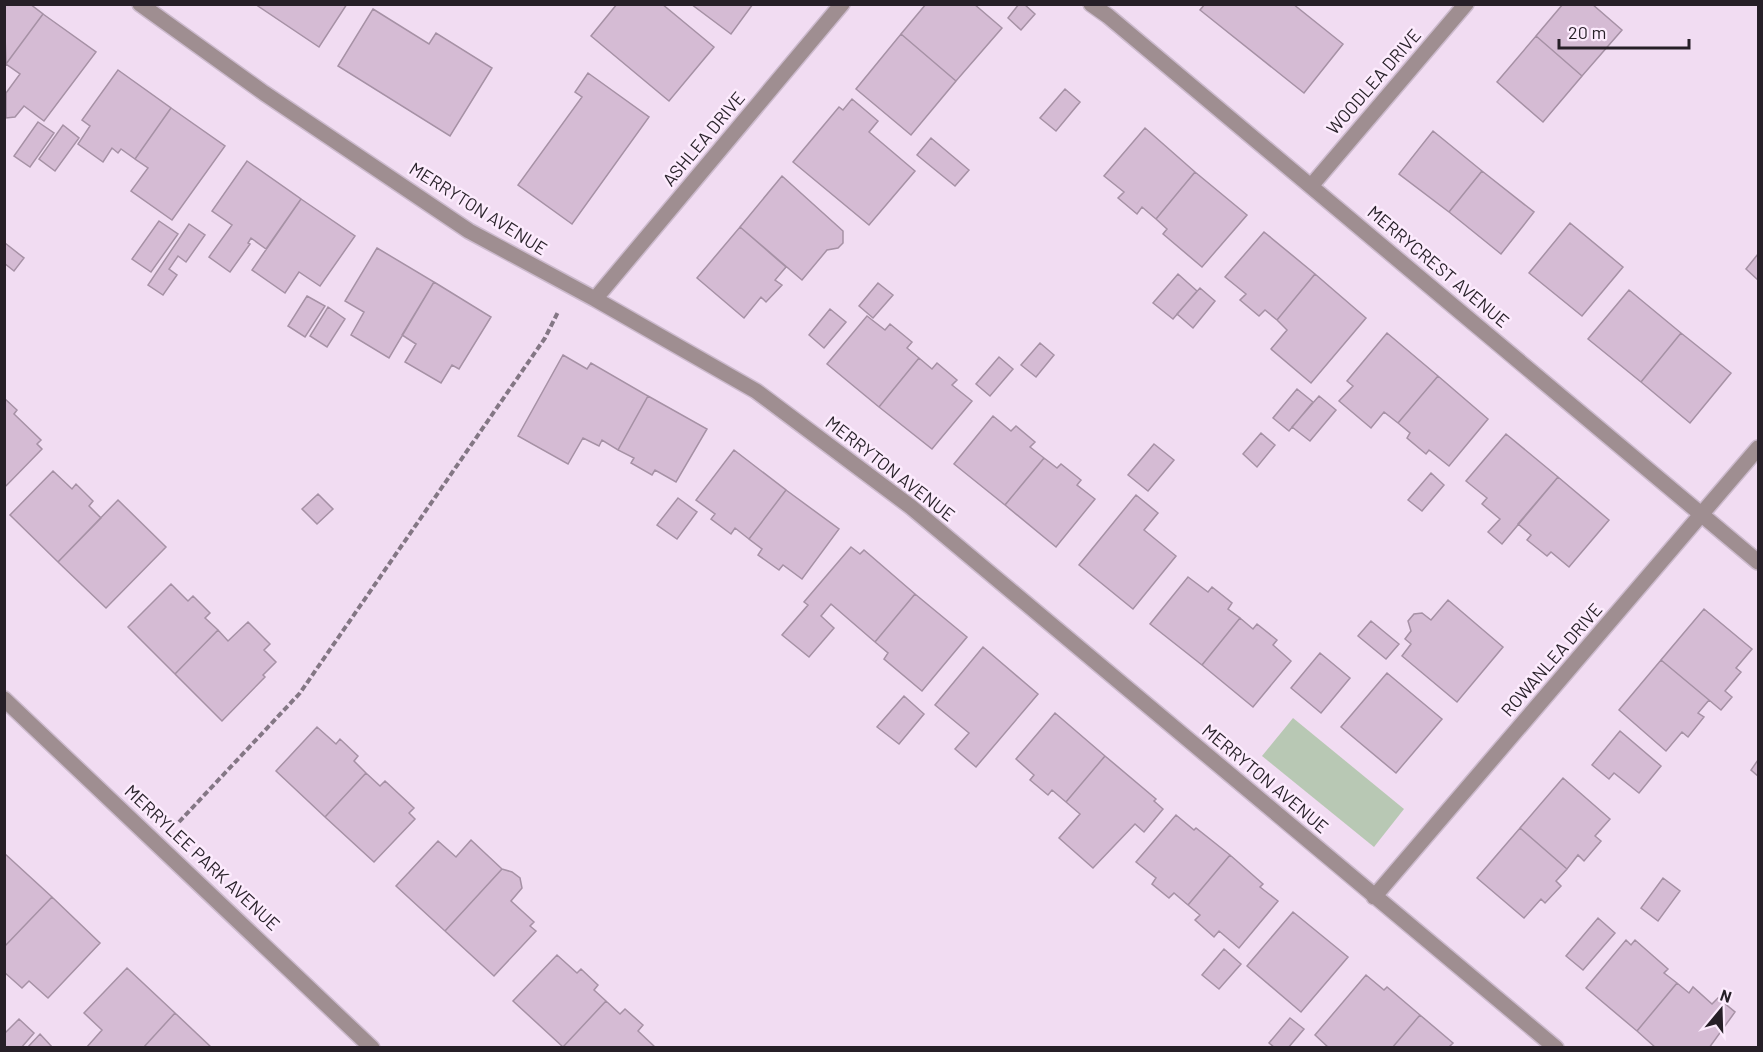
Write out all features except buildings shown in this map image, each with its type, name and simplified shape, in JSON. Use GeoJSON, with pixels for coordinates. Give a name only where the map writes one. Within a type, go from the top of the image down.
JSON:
{"type":"FeatureCollection","features":[{"type":"Feature","properties":{"kind":"street","name":"MERRYTON AVENUE"},"geometry":{"type":"LineString","coordinates":[[140,4],[264,93],[469,231],[596,299],[756,391],[911,507],[1374,897],[1556,1047]]}},
{"type":"Feature","properties":{"kind":"street","name":"ASHLEA DRIVE"},"geometry":{"type":"LineString","coordinates":[[596,299],[842,4]]}},
{"type":"Feature","properties":{"kind":"street","name":"MERRYCREST AVENUE"},"geometry":{"type":"LineString","coordinates":[[1091,4],[1758,562]]}},
{"type":"Feature","properties":{"kind":"street","name":"WOODLEA DRIVE"},"geometry":{"type":"LineString","coordinates":[[1311,186],[1466,4]]}},
{"type":"Feature","properties":{"kind":"street","name":"ROWANLEA DRIVE"},"geometry":{"type":"LineString","coordinates":[[1374,897],[1758,448]]}},
{"type":"Feature","properties":{"kind":"street","name":"MERRYLEE PARK AVENUE"},"geometry":{"type":"LineString","coordinates":[[4,699],[372,1047]]}},
{"type":"Feature","properties":{"kind":"path"},"geometry":{"type":"LineString","coordinates":[[159,844],[300,693],[545,338],[570,287]]}},
{"type":"Feature","properties":{"kind":"green space"},"geometry":{"type":"Polygon","coordinates":[[[1293,718],[1404,809],[1374,847],[1262,756],[1293,718]]]}}]}
